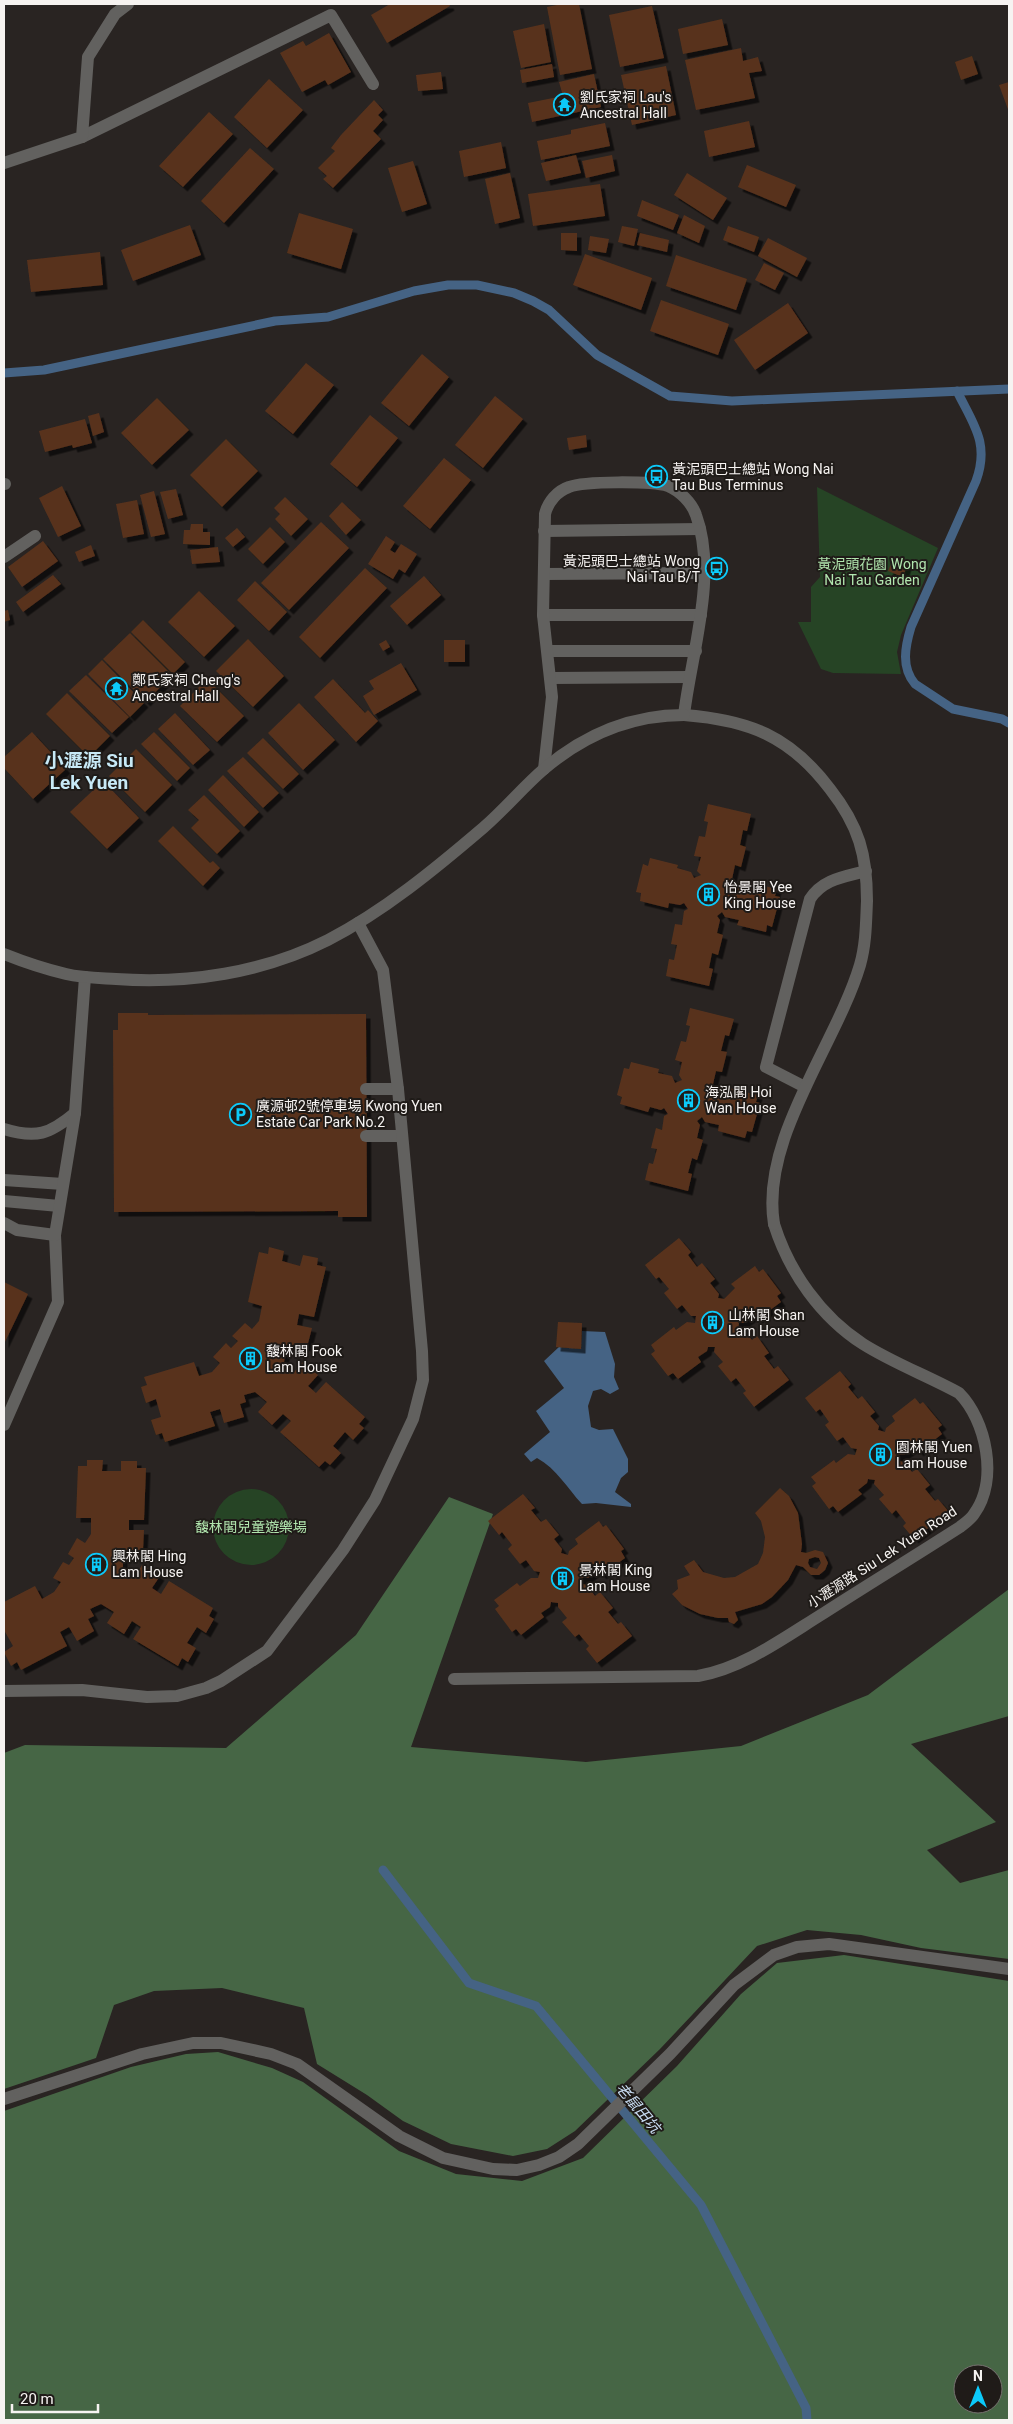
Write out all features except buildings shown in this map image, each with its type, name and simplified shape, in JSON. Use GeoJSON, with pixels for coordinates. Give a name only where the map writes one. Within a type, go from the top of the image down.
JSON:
{"type":"FeatureCollection","features":[{"type":"Feature","properties":{"kind":"street"},"geometry":{"type":"LineString","coordinates":[[82,137],[88,57],[115,14],[128,4]]}},
{"type":"Feature","properties":{"kind":"street"},"geometry":{"type":"LineString","coordinates":[[4,163],[82,137],[331,15],[373,84]]}},
{"type":"Feature","properties":{"kind":"street"},"geometry":{"type":"LineString","coordinates":[[544,769],[552,697],[552,678],[543,614],[544,531],[547,507],[556,494],[572,486],[605,483],[668,486],[685,497],[690,504],[700,529],[704,573],[696,651],[689,677],[684,715]]}},
{"type":"Feature","properties":{"kind":"street"},"geometry":{"type":"LineString","coordinates":[[544,531],[700,529]]}},
{"type":"Feature","properties":{"kind":"street"},"geometry":{"type":"LineString","coordinates":[[4,557],[34,536]]}},
{"type":"Feature","properties":{"kind":"street"},"geometry":{"type":"LineString","coordinates":[[544,574],[704,573]]}},
{"type":"Feature","properties":{"kind":"street"},"geometry":{"type":"LineString","coordinates":[[543,614],[701,615]]}},
{"type":"Feature","properties":{"kind":"street"},"geometry":{"type":"LineString","coordinates":[[548,651],[696,651]]}},
{"type":"Feature","properties":{"kind":"street"},"geometry":{"type":"LineString","coordinates":[[552,678],[689,677]]}},
{"type":"Feature","properties":{"kind":"street","name":"小瀝源路 Siu Lek Yuen Road"},"geometry":{"type":"LineString","coordinates":[[4,954],[32,964],[85,977],[164,980],[204,977],[244,970],[286,958],[327,940],[358,923],[403,892],[485,826],[544,769],[568,751],[604,731],[642,719],[684,715],[711,717],[750,726],[780,742],[798,755],[825,782],[851,819],[859,837],[866,871],[866,929],[860,964],[846,1003],[805,1087],[775,1173],[771,1197],[774,1224],[780,1244],[793,1270],[836,1323],[873,1350],[959,1392],[968,1402],[977,1420],[987,1462],[987,1479],[983,1496],[974,1514],[960,1527],[796,1630],[733,1667],[717,1673],[698,1676],[454,1679]]}},
{"type":"Feature","properties":{"kind":"street"},"geometry":{"type":"LineString","coordinates":[[805,1087],[766,1067],[810,899],[821,886],[833,880],[866,871]]}},
{"type":"Feature","properties":{"kind":"street"},"geometry":{"type":"LineString","coordinates":[[4,1691],[90,1690],[162,1697],[177,1696],[206,1688],[221,1681],[267,1651],[343,1550],[367,1514],[397,1455],[413,1419],[423,1380],[398,1089],[383,970],[358,923]]}},
{"type":"Feature","properties":{"kind":"street"},"geometry":{"type":"LineString","coordinates":[[4,1425],[58,1302],[55,1235],[75,1113],[85,977]]}},
{"type":"Feature","properties":{"kind":"street"},"geometry":{"type":"LineString","coordinates":[[366,1089],[398,1089]]}},
{"type":"Feature","properties":{"kind":"street"},"geometry":{"type":"LineString","coordinates":[[4,1129],[26,1136],[57,1129],[75,1113]]}},
{"type":"Feature","properties":{"kind":"street"},"geometry":{"type":"LineString","coordinates":[[366,1136],[402,1136]]}},
{"type":"Feature","properties":{"kind":"street"},"geometry":{"type":"LineString","coordinates":[[4,1180],[63,1184]]}},
{"type":"Feature","properties":{"kind":"street"},"geometry":{"type":"LineString","coordinates":[[4,1201],[59,1206]]}},
{"type":"Feature","properties":{"kind":"street"},"geometry":{"type":"LineString","coordinates":[[4,1223],[17,1230],[55,1235]]}},
{"type":"Feature","properties":{"kind":"street"},"geometry":{"type":"LineString","coordinates":[[4,2099],[142,2054],[193,2043],[221,2043],[271,2054],[297,2064],[399,2136],[443,2158],[477,2167],[518,2170],[553,2160],[578,2144],[670,2054],[734,1985],[774,1955],[797,1946],[829,1944],[858,1946],[1009,1970]]}},
{"type":"Feature","properties":{"kind":"green space","name":"黃泥頭花園 Wong Nai Tau Garden"},"geometry":{"type":"Polygon","coordinates":[[[817,487],[938,548],[901,635],[897,652],[901,674],[833,673],[821,669],[798,622],[811,622],[811,587],[820,577],[817,487]]]}},
{"type":"Feature","properties":{"kind":"green space","name":"馥林閣兒童遊樂場"},"geometry":{"type":"Polygon","coordinates":[[[244,1489],[258,1489],[272,1495],[283,1506],[289,1520],[286,1542],[278,1554],[258,1565],[244,1565],[230,1559],[219,1548],[213,1534],[213,1520],[219,1506],[230,1495],[244,1489]]]}},
{"type":"Feature","properties":{"kind":"green space"},"geometry":{"type":"Polygon","coordinates":[[[449,1497],[493,1514],[411,1747],[586,1762],[741,1746],[868,1695],[1009,1589],[1009,1716],[911,1744],[996,1822],[927,1850],[960,1883],[1009,1870],[1009,1959],[921,1948],[861,1935],[807,1930],[757,1946],[660,2049],[575,2131],[547,2149],[513,2156],[451,2144],[403,2121],[367,2095],[317,2064],[304,2008],[222,1988],[154,1991],[114,2005],[96,2058],[4,2089],[4,1753],[25,1745],[226,1748],[356,1635],[449,1497]]]}},
{"type":"Feature","properties":{"kind":"green space"},"geometry":{"type":"Polygon","coordinates":[[[844,1955],[1009,1981],[1009,2420],[4,2420],[4,2111],[131,2067],[186,2054],[218,2052],[272,2068],[303,2082],[399,2151],[456,2174],[522,2181],[583,2158],[677,2066],[741,1994],[777,1963],[844,1955]]]}},
{"type":"Feature","properties":{"kind":"water"},"geometry":{"type":"Polygon","coordinates":[[[582,1331],[605,1332],[615,1364],[614,1377],[619,1389],[610,1394],[601,1389],[593,1391],[588,1406],[591,1427],[599,1430],[613,1429],[628,1459],[628,1472],[621,1478],[615,1492],[631,1504],[631,1507],[596,1503],[582,1504],[544,1462],[537,1458],[531,1462],[524,1454],[550,1432],[536,1411],[564,1388],[544,1361],[559,1347],[581,1349],[582,1331]]]}},
{"type":"Feature","properties":{"kind":"waterway"},"geometry":{"type":"LineString","coordinates":[[4,373],[44,370],[275,321],[328,317],[414,291],[448,285],[477,285],[514,293],[549,310],[597,355],[670,396],[732,401],[1009,389]]}},
{"type":"Feature","properties":{"kind":"waterway"},"geometry":{"type":"LineString","coordinates":[[957,391],[978,434],[981,456],[980,468],[976,481],[911,627],[906,649],[906,664],[915,684],[953,709],[1002,719],[1009,723]]}},
{"type":"Feature","properties":{"kind":"waterway","name":"老鼠田坑"},"geometry":{"type":"LineString","coordinates":[[383,1870],[469,1983],[536,2006],[701,2205],[806,2408],[807,2420]]}},
{"type":"Feature","properties":{"kind":"place","name":"劉氏家祠 Lau's Ancestral Hall"},"geometry":{"type":"Point","coordinates":[564,105]}},
{"type":"Feature","properties":{"kind":"place","name":"黃泥頭巴士總站 Wong Nai Tau Bus Terminus"},"geometry":{"type":"Point","coordinates":[656,477]}},
{"type":"Feature","properties":{"kind":"place","name":"黃泥頭巴士總站 Wong Nai Tau B/T"},"geometry":{"type":"Point","coordinates":[716,569]}},
{"type":"Feature","properties":{"kind":"place","name":"鄭氏家祠 Cheng's Ancestral Hall"},"geometry":{"type":"Point","coordinates":[116,688]}},
{"type":"Feature","properties":{"kind":"place","name":"怡景閣 Yee King House"},"geometry":{"type":"Point","coordinates":[708,895]}},
{"type":"Feature","properties":{"kind":"place","name":"海泓閣 Hoi Wan House"},"geometry":{"type":"Point","coordinates":[689,1100]}},
{"type":"Feature","properties":{"kind":"place","name":"廣源邨2號停車場 Kwong Yuen Estate Car Park No.2"},"geometry":{"type":"Point","coordinates":[240,1114]}},
{"type":"Feature","properties":{"kind":"place","name":"山林閣 Shan Lam House"},"geometry":{"type":"Point","coordinates":[712,1323]}},
{"type":"Feature","properties":{"kind":"place","name":"馥林閣 Fook Lam House"},"geometry":{"type":"Point","coordinates":[250,1359]}},
{"type":"Feature","properties":{"kind":"place","name":"園林閣 Yuen Lam House"},"geometry":{"type":"Point","coordinates":[880,1455]}},
{"type":"Feature","properties":{"kind":"place","name":"興林閣 Hing Lam House"},"geometry":{"type":"Point","coordinates":[96,1564]}},
{"type":"Feature","properties":{"kind":"place","name":"景林閣 King Lam House"},"geometry":{"type":"Point","coordinates":[563,1578]}},
{"type":"Feature","properties":{"kind":"district","name":"小瀝源 Siu Lek Yuen"},"geometry":{"type":"Point","coordinates":[89,771]}}]}
